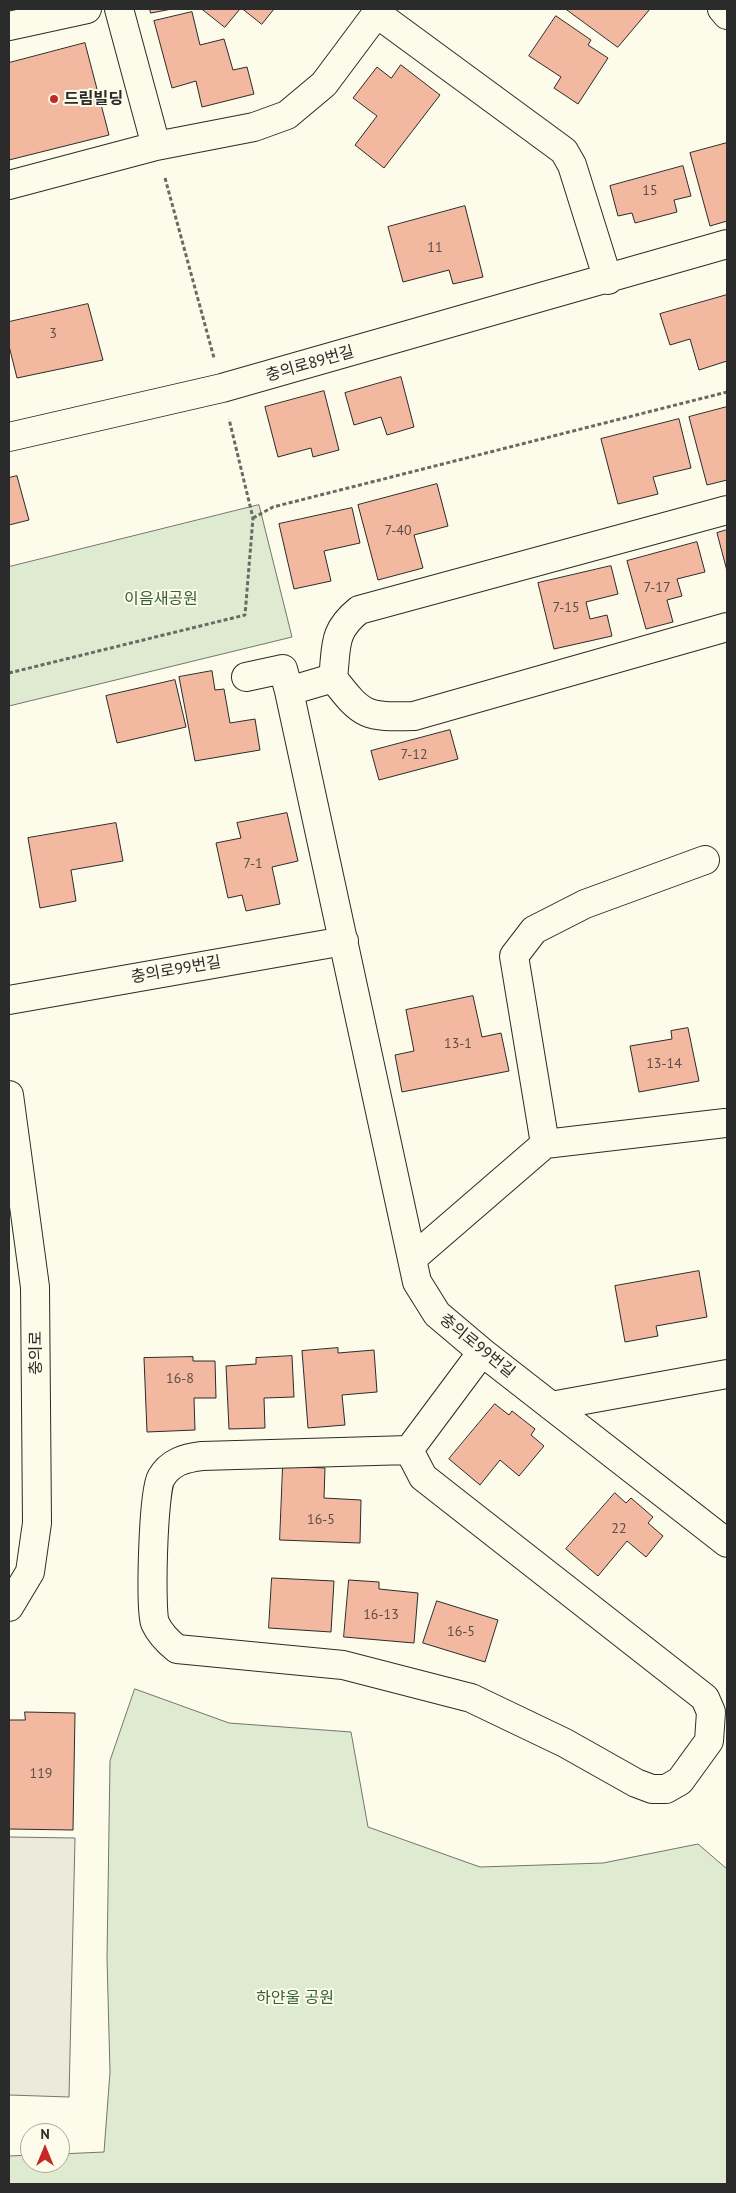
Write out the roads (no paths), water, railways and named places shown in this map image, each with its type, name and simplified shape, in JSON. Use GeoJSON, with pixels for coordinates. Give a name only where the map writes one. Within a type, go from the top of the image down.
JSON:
{"type":"FeatureCollection","features":[{"type":"Feature","properties":{"kind":"street"},"geometry":{"type":"LineString","coordinates":[[9,26],[87,9]]}},
{"type":"Feature","properties":{"kind":"street"},"geometry":{"type":"LineString","coordinates":[[119,9],[156,146]]}},
{"type":"Feature","properties":{"kind":"street"},"geometry":{"type":"LineString","coordinates":[[722,9],[727,15]]}},
{"type":"Feature","properties":{"kind":"street"},"geometry":{"type":"LineString","coordinates":[[9,185],[156,146],[254,127],[287,115],[324,84],[378,11],[564,151],[572,165],[608,280]]}},
{"type":"Feature","properties":{"kind":"street","name":"충의로89번길"},"geometry":{"type":"LineString","coordinates":[[9,437],[222,388],[608,280],[727,244]]}},
{"type":"Feature","properties":{"kind":"street"},"geometry":{"type":"LineString","coordinates":[[727,510],[358,610],[346,621],[339,632],[333,678],[349,699],[364,713],[385,717],[414,716],[727,627]]}},
{"type":"Feature","properties":{"kind":"street","name":"충의로99번길"},"geometry":{"type":"LineString","coordinates":[[246,678],[283,669],[344,941],[417,1282],[437,1314],[482,1352],[727,1543]]}},
{"type":"Feature","properties":{"kind":"street"},"geometry":{"type":"LineString","coordinates":[[289,691],[333,678]]}},
{"type":"Feature","properties":{"kind":"street"},"geometry":{"type":"LineString","coordinates":[[545,1144],[514,956],[534,930],[585,904],[705,860]]}},
{"type":"Feature","properties":{"kind":"street","name":"충의로99번길"},"geometry":{"type":"LineString","coordinates":[[9,1000],[344,941]]}},
{"type":"Feature","properties":{"kind":"street","name":"충의로"},"geometry":{"type":"LineString","coordinates":[[9,1095],[35,1287],[37,1523],[30,1572],[9,1607]]}},
{"type":"Feature","properties":{"kind":"street"},"geometry":{"type":"LineString","coordinates":[[412,1258],[545,1144],[725,1123]]}},
{"type":"Feature","properties":{"kind":"street"},"geometry":{"type":"LineString","coordinates":[[409,1450],[482,1352]]}},
{"type":"Feature","properties":{"kind":"street"},"geometry":{"type":"LineString","coordinates":[[552,1406],[727,1374]]}},
{"type":"Feature","properties":{"kind":"street"},"geometry":{"type":"LineString","coordinates":[[409,1450],[423,1477],[705,1698],[711,1712],[709,1741],[680,1780],[666,1789],[652,1789],[644,1786],[565,1743],[471,1698],[343,1665],[177,1649],[164,1638],[154,1621],[153,1604],[156,1500],[160,1479],[170,1467],[184,1458],[202,1456],[409,1450]]}},
{"type":"Feature","properties":{"kind":"place","name":"드림빌딩"},"geometry":{"type":"Point","coordinates":[54,99]}},
{"type":"Feature","properties":{"kind":"park label","name":"이음새공원"},"geometry":{"type":"Point","coordinates":[161,599]}},
{"type":"Feature","properties":{"kind":"park label","name":"하얀울 공원"},"geometry":{"type":"Point","coordinates":[295,1998]}}]}
